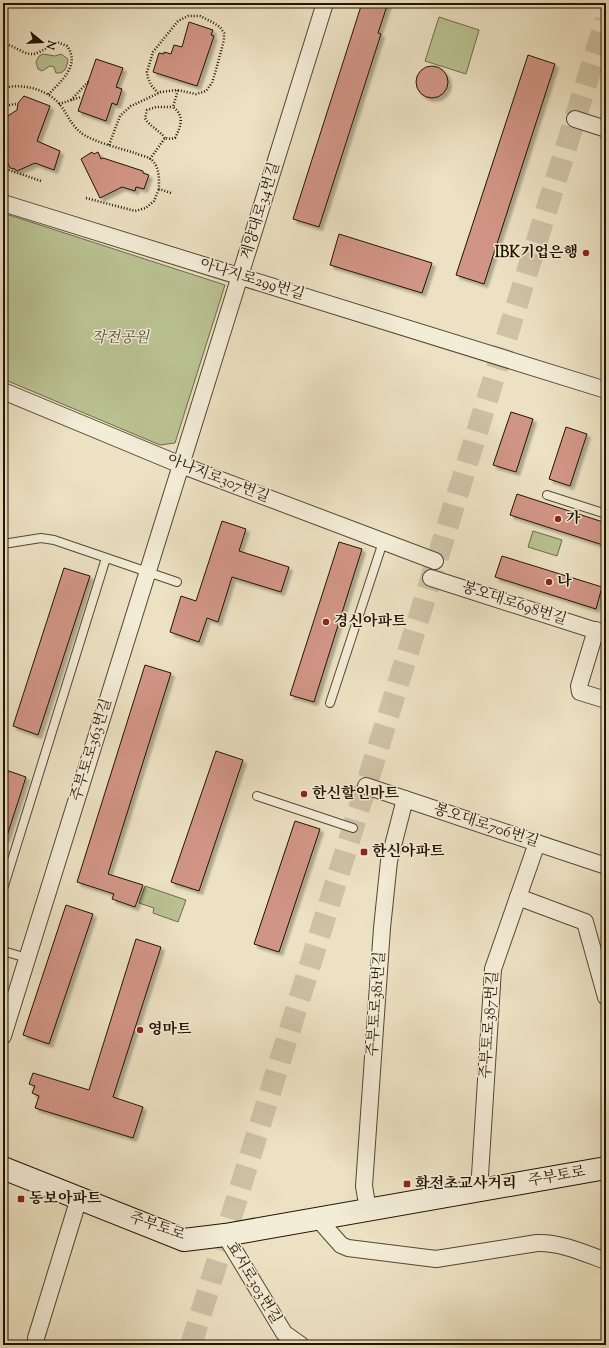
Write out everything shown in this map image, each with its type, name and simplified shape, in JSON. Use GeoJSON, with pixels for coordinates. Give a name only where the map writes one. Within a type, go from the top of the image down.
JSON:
{"type":"FeatureCollection","features":[{"type":"Feature","properties":{"kind":"main road","name":"주부토로"},"geometry":{"type":"LineString","coordinates":[[3,1168],[184,1240],[225,1235],[606,1168]]}},
{"type":"Feature","properties":{"kind":"street","name":"계양대로34번길"},"geometry":{"type":"LineString","coordinates":[[181,465],[325,3]]}},
{"type":"Feature","properties":{"kind":"street"},"geometry":{"type":"LineString","coordinates":[[575,119],[606,129]]}},
{"type":"Feature","properties":{"kind":"street","name":"아나지로299번길"},"geometry":{"type":"LineString","coordinates":[[3,203],[606,390]]}},
{"type":"Feature","properties":{"kind":"street","name":"아나지로307번길"},"geometry":{"type":"LineString","coordinates":[[3,392],[181,465],[435,561]]}},
{"type":"Feature","properties":{"kind":"street","name":"주부토로363번길"},"geometry":{"type":"LineString","coordinates":[[3,1036],[181,465]]}},
{"type":"Feature","properties":{"kind":"street","name":"봉오대로698번길"},"geometry":{"type":"LineString","coordinates":[[431,578],[603,632],[579,686],[580,692],[606,700]]}},
{"type":"Feature","properties":{"kind":"street","name":"봉오대로706번길"},"geometry":{"type":"LineString","coordinates":[[366,786],[606,866]]}},
{"type":"Feature","properties":{"kind":"street","name":"주부토로381번길"},"geometry":{"type":"LineString","coordinates":[[368,1210],[364,1186],[382,928],[389,861],[405,799]]}},
{"type":"Feature","properties":{"kind":"street","name":"주부토로387번길"},"geometry":{"type":"LineString","coordinates":[[479,1191],[494,969],[537,843]]}},
{"type":"Feature","properties":{"kind":"street"},"geometry":{"type":"LineString","coordinates":[[518,898],[585,922],[606,997]]}},
{"type":"Feature","properties":{"kind":"street"},"geometry":{"type":"LineString","coordinates":[[36,1338],[79,1198]]}},
{"type":"Feature","properties":{"kind":"street"},"geometry":{"type":"LineString","coordinates":[[318,1219],[341,1245],[348,1248],[436,1259],[548,1242],[586,1253],[606,1262]]}},
{"type":"Feature","properties":{"kind":"street","name":"효서로303번길"},"geometry":{"type":"LineString","coordinates":[[225,1235],[284,1333],[301,1345]]}},
{"type":"Feature","properties":{"kind":"lane"},"geometry":{"type":"LineString","coordinates":[[547,495],[606,514]]}},
{"type":"Feature","properties":{"kind":"lane"},"geometry":{"type":"LineString","coordinates":[[3,544],[41,538],[54,540],[177,582]]}},
{"type":"Feature","properties":{"kind":"lane"},"geometry":{"type":"LineString","coordinates":[[330,703],[383,542]]}},
{"type":"Feature","properties":{"kind":"lane"},"geometry":{"type":"LineString","coordinates":[[3,889],[106,558]]}},
{"type":"Feature","properties":{"kind":"lane"},"geometry":{"type":"LineString","coordinates":[[257,796],[353,828]]}},
{"type":"Feature","properties":{"kind":"lane"},"geometry":{"type":"LineString","coordinates":[[3,951],[27,958]]}},
{"type":"Feature","properties":{"kind":"path"},"geometry":{"type":"LineString","coordinates":[[108,145],[120,116],[131,106],[158,93],[178,90],[196,94],[206,91],[212,82],[224,40],[224,33],[220,27],[200,16],[188,16],[178,21],[153,52],[147,72],[151,84],[158,93]]}},
{"type":"Feature","properties":{"kind":"path"},"geometry":{"type":"LineString","coordinates":[[3,44],[8,44],[28,54],[37,53],[56,42],[67,46],[72,56],[72,62],[69,70],[66,77],[48,95]]}},
{"type":"Feature","properties":{"kind":"path"},"geometry":{"type":"LineString","coordinates":[[71,100],[89,81]]}},
{"type":"Feature","properties":{"kind":"path"},"geometry":{"type":"LineString","coordinates":[[3,88],[20,86],[33,88],[48,95],[59,104],[70,121],[84,136],[150,158],[157,168],[159,176],[158,189],[154,201],[146,208],[135,211],[86,198]]}},
{"type":"Feature","properties":{"kind":"path"},"geometry":{"type":"LineString","coordinates":[[173,107],[178,90]]}},
{"type":"Feature","properties":{"kind":"path"},"geometry":{"type":"LineString","coordinates":[[59,104],[81,97]]}},
{"type":"Feature","properties":{"kind":"path"},"geometry":{"type":"LineString","coordinates":[[3,106],[16,104]]}},
{"type":"Feature","properties":{"kind":"path"},"geometry":{"type":"LineString","coordinates":[[156,107],[173,107],[179,111],[182,119],[175,138],[171,139],[165,138],[161,132],[147,123],[145,118],[147,110],[156,107]]}},
{"type":"Feature","properties":{"kind":"path"},"geometry":{"type":"LineString","coordinates":[[150,158],[165,138]]}},
{"type":"Feature","properties":{"kind":"path"},"geometry":{"type":"LineString","coordinates":[[3,168],[41,181]]}},
{"type":"Feature","properties":{"kind":"path"},"geometry":{"type":"LineString","coordinates":[[158,189],[172,193]]}},
{"type":"Feature","properties":{"kind":"green space"},"geometry":{"type":"Polygon","coordinates":[[[439,17],[479,30],[466,74],[425,61],[439,17]]]}},
{"type":"Feature","properties":{"kind":"green space"},"geometry":{"type":"Polygon","coordinates":[[[43,54],[55,56],[61,54],[68,59],[64,71],[56,73],[54,67],[50,66],[42,71],[38,69],[36,62],[39,56],[43,54]]]}},
{"type":"Feature","properties":{"kind":"green space","name":"작전공원"},"geometry":{"type":"Polygon","coordinates":[[[3,213],[225,285],[175,443],[160,445],[3,379],[3,213]]]}},
{"type":"Feature","properties":{"kind":"green space"},"geometry":{"type":"Polygon","coordinates":[[[533,531],[562,540],[557,556],[528,547],[533,531]]]}},
{"type":"Feature","properties":{"kind":"green space"},"geometry":{"type":"Polygon","coordinates":[[[145,886],[186,900],[178,922],[153,913],[154,908],[139,903],[145,886]]]}},
{"type":"Feature","properties":{"kind":"building"},"geometry":{"type":"Polygon","coordinates":[[[362,3],[388,3],[378,33],[381,34],[319,227],[293,219],[362,3]]]}},
{"type":"Feature","properties":{"kind":"building"},"geometry":{"type":"Polygon","coordinates":[[[189,22],[213,30],[211,35],[214,36],[197,86],[153,72],[159,53],[164,54],[164,52],[171,54],[174,45],[182,47],[189,22]]]}},
{"type":"Feature","properties":{"kind":"building"},"geometry":{"type":"Polygon","coordinates":[[[528,55],[555,64],[484,284],[456,275],[528,55]]]}},
{"type":"Feature","properties":{"kind":"building"},"geometry":{"type":"Polygon","coordinates":[[[96,59],[123,68],[116,87],[122,89],[117,105],[112,103],[106,121],[78,111],[96,59]]]}},
{"type":"Feature","properties":{"kind":"building"},"geometry":{"type":"Polygon","coordinates":[[[432,66],[438,67],[445,73],[448,82],[447,88],[441,95],[432,98],[426,97],[419,91],[416,82],[417,76],[423,69],[432,66]]]}},
{"type":"Feature","properties":{"kind":"building"},"geometry":{"type":"Polygon","coordinates":[[[24,96],[50,106],[37,141],[60,151],[54,170],[35,163],[17,171],[10,168],[3,153],[3,119],[17,110],[18,103],[24,96]]]}},
{"type":"Feature","properties":{"kind":"building"},"geometry":{"type":"Polygon","coordinates":[[[92,152],[94,154],[98,152],[101,159],[103,158],[143,171],[143,173],[149,175],[144,189],[136,187],[135,191],[122,187],[100,198],[81,159],[92,152]]]}},
{"type":"Feature","properties":{"kind":"building"},"geometry":{"type":"Polygon","coordinates":[[[339,234],[432,263],[422,293],[330,265],[339,234]]]}},
{"type":"Feature","properties":{"kind":"building"},"geometry":{"type":"Polygon","coordinates":[[[511,412],[533,419],[516,472],[493,465],[511,412]]]}},
{"type":"Feature","properties":{"kind":"building"},"geometry":{"type":"Polygon","coordinates":[[[566,427],[587,434],[570,486],[549,479],[566,427]]]}},
{"type":"Feature","properties":{"kind":"building","name":"가"},"geometry":{"type":"Polygon","coordinates":[[[517,494],[606,523],[606,546],[510,515],[517,494]]]}},
{"type":"Feature","properties":{"kind":"building"},"geometry":{"type":"Polygon","coordinates":[[[222,521],[246,529],[239,551],[289,567],[281,592],[232,577],[218,622],[207,618],[199,642],[170,632],[181,596],[196,601],[222,521]]]}},
{"type":"Feature","properties":{"kind":"building","name":"경신아파트"},"geometry":{"type":"Polygon","coordinates":[[[339,542],[362,549],[314,702],[290,695],[339,542]]]}},
{"type":"Feature","properties":{"kind":"building","name":"나"},"geometry":{"type":"Polygon","coordinates":[[[502,556],[602,587],[596,609],[495,577],[502,556]]]}},
{"type":"Feature","properties":{"kind":"building"},"geometry":{"type":"Polygon","coordinates":[[[64,568],[90,576],[38,735],[13,726],[64,568]]]}},
{"type":"Feature","properties":{"kind":"building"},"geometry":{"type":"Polygon","coordinates":[[[145,665],[171,673],[108,874],[143,885],[135,907],[112,899],[114,894],[77,882],[145,665]]]}},
{"type":"Feature","properties":{"kind":"building"},"geometry":{"type":"Polygon","coordinates":[[[216,751],[243,760],[199,891],[171,882],[216,751]]]}},
{"type":"Feature","properties":{"kind":"building"},"geometry":{"type":"Polygon","coordinates":[[[3,769],[26,777],[6,839],[3,839],[3,769]]]}},
{"type":"Feature","properties":{"kind":"building"},"geometry":{"type":"Polygon","coordinates":[[[295,821],[320,829],[279,952],[254,944],[295,821]]]}},
{"type":"Feature","properties":{"kind":"building"},"geometry":{"type":"Polygon","coordinates":[[[66,905],[93,914],[49,1044],[23,1035],[66,905]]]}},
{"type":"Feature","properties":{"kind":"building"},"geometry":{"type":"Polygon","coordinates":[[[136,939],[161,947],[113,1097],[143,1107],[133,1138],[35,1108],[39,1096],[32,1093],[35,1086],[29,1084],[33,1073],[89,1090],[136,939]]]}},
{"type":"Feature","properties":{"kind":"tunnel"},"geometry":{"type":"LineString","coordinates":[[191,1345],[606,20]]}},
{"type":"Feature","properties":{"kind":"place","name":"IBK기업은행"},"geometry":{"type":"Point","coordinates":[586,253]}},
{"type":"Feature","properties":{"kind":"place","name":"가"},"geometry":{"type":"Point","coordinates":[558,519]}},
{"type":"Feature","properties":{"kind":"place","name":"나"},"geometry":{"type":"Point","coordinates":[549,582]}},
{"type":"Feature","properties":{"kind":"place","name":"경신아파트"},"geometry":{"type":"Point","coordinates":[326,622]}},
{"type":"Feature","properties":{"kind":"place","name":"한신할인마트"},"geometry":{"type":"Point","coordinates":[304,794]}},
{"type":"Feature","properties":{"kind":"place","name":"한신아파트"},"geometry":{"type":"Point","coordinates":[364,852]}},
{"type":"Feature","properties":{"kind":"place","name":"영마트"},"geometry":{"type":"Point","coordinates":[140,1030]}},
{"type":"Feature","properties":{"kind":"place","name":"화전초교사거리"},"geometry":{"type":"Point","coordinates":[407,1184]}},
{"type":"Feature","properties":{"kind":"place","name":"동보아파트"},"geometry":{"type":"Point","coordinates":[21,1199]}}]}
